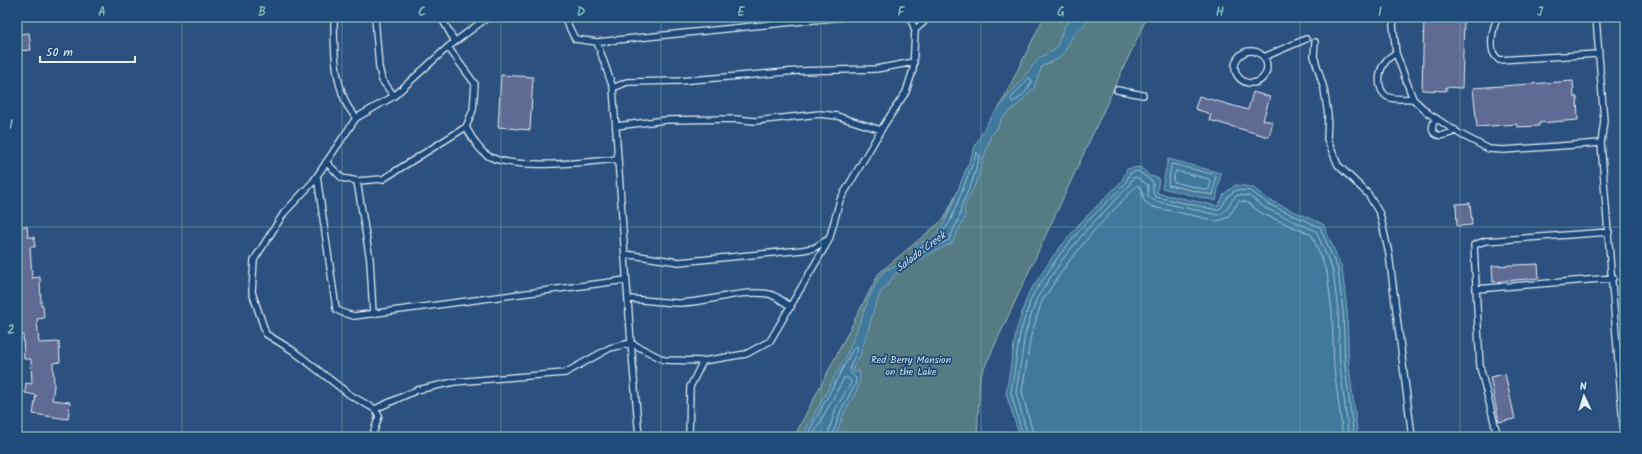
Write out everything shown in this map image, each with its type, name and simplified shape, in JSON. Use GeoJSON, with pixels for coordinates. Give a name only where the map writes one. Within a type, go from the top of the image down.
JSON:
{"type":"FeatureCollection","features":[{"type":"Feature","properties":{"kind":"lane"},"geometry":{"type":"LineString","coordinates":[[334,17],[334,43],[340,85],[346,104],[356,118]]}},
{"type":"Feature","properties":{"kind":"lane"},"geometry":{"type":"LineString","coordinates":[[376,17],[379,67],[382,80],[394,96]]}},
{"type":"Feature","properties":{"kind":"lane"},"geometry":{"type":"LineString","coordinates":[[441,17],[456,42]]}},
{"type":"Feature","properties":{"kind":"lane"},"geometry":{"type":"LineString","coordinates":[[372,437],[379,416],[375,409],[350,395],[292,350],[266,334],[252,292],[254,260],[284,213],[317,176],[356,118],[394,96],[448,47],[488,17]]}},
{"type":"Feature","properties":{"kind":"lane"},"geometry":{"type":"LineString","coordinates":[[564,17],[575,39],[597,42],[843,17]]}},
{"type":"Feature","properties":{"kind":"lane"},"geometry":{"type":"LineString","coordinates":[[375,409],[417,390],[454,382],[565,373],[610,348],[631,344],[664,360],[703,361],[746,354],[770,341],[829,240],[840,200],[881,130],[906,92],[913,70],[916,30],[910,17]]}},
{"type":"Feature","properties":{"kind":"lane"},"geometry":{"type":"LineString","coordinates":[[916,30],[929,17]]}},
{"type":"Feature","properties":{"kind":"lane"},"geometry":{"type":"LineString","coordinates":[[1395,17],[1393,25],[1396,53],[1413,99],[1436,118],[1455,130],[1489,149],[1504,150],[1601,143]]}},
{"type":"Feature","properties":{"kind":"lane"},"geometry":{"type":"LineString","coordinates":[[1498,17],[1494,24],[1492,40],[1493,52],[1499,60],[1598,54]]}},
{"type":"Feature","properties":{"kind":"lane"},"geometry":{"type":"LineString","coordinates":[[1596,17],[1604,121],[1601,143],[1613,278],[1624,437]]}},
{"type":"Feature","properties":{"kind":"lane"},"geometry":{"type":"LineString","coordinates":[[1264,57],[1306,39]]}},
{"type":"Feature","properties":{"kind":"lane"},"geometry":{"type":"LineString","coordinates":[[597,42],[613,88],[626,280],[639,437]]}},
{"type":"Feature","properties":{"kind":"lane"},"geometry":{"type":"LineString","coordinates":[[1314,42],[1314,56],[1324,89],[1328,115],[1327,139],[1338,166],[1368,194],[1380,214],[1389,254],[1412,437]]}},
{"type":"Feature","properties":{"kind":"lane"},"geometry":{"type":"LineString","coordinates":[[326,162],[342,178],[357,181],[383,179],[466,127],[473,110],[475,84],[448,47]]}},
{"type":"Feature","properties":{"kind":"lane"},"geometry":{"type":"LineString","coordinates":[[1250,51],[1260,53],[1264,57],[1267,66],[1266,71],[1260,80],[1251,83],[1245,82],[1237,75],[1235,64],[1240,55],[1250,51]]}},
{"type":"Feature","properties":{"kind":"lane"},"geometry":{"type":"LineString","coordinates":[[1396,53],[1386,60],[1379,74],[1381,86],[1385,95],[1393,99],[1413,99]]}},
{"type":"Feature","properties":{"kind":"lane"},"geometry":{"type":"LineString","coordinates":[[613,88],[627,82],[679,81],[798,71],[876,69],[914,62]]}},
{"type":"Feature","properties":{"kind":"lane"},"geometry":{"type":"LineString","coordinates":[[1117,90],[1143,95]]}},
{"type":"Feature","properties":{"kind":"lane"},"geometry":{"type":"LineString","coordinates":[[616,126],[666,120],[735,119],[755,121],[820,114],[837,116],[881,130]]}},
{"type":"Feature","properties":{"kind":"lane"},"geometry":{"type":"LineString","coordinates":[[1436,118],[1432,127],[1436,135],[1444,136],[1455,130]]}},
{"type":"Feature","properties":{"kind":"lane"},"geometry":{"type":"LineString","coordinates":[[466,127],[475,143],[484,154],[496,159],[525,164],[582,163],[618,159]]}},
{"type":"Feature","properties":{"kind":"lane"},"geometry":{"type":"LineString","coordinates":[[317,176],[336,309],[344,313],[354,316],[373,314],[626,280]]}},
{"type":"Feature","properties":{"kind":"lane"},"geometry":{"type":"LineString","coordinates":[[357,181],[370,260],[373,314]]}},
{"type":"Feature","properties":{"kind":"lane"},"geometry":{"type":"LineString","coordinates":[[1498,437],[1480,367],[1474,245],[1485,242],[1609,232]]}},
{"type":"Feature","properties":{"kind":"lane"},"geometry":{"type":"LineString","coordinates":[[625,254],[679,262],[802,250],[814,248],[829,240]]}},
{"type":"Feature","properties":{"kind":"lane"},"geometry":{"type":"LineString","coordinates":[[1476,289],[1613,278]]}},
{"type":"Feature","properties":{"kind":"lane"},"geometry":{"type":"LineString","coordinates":[[628,299],[677,303],[752,294],[769,294],[790,306]]}},
{"type":"Feature","properties":{"kind":"lane"},"geometry":{"type":"LineString","coordinates":[[689,437],[690,387],[703,361]]}},
{"type":"Feature","properties":{"kind":"green space","name":"Red Berry Mansion on the Lake"},"geometry":{"type":"Polygon","coordinates":[[[1044,17],[1147,17],[980,377],[977,437],[794,437],[879,273],[944,219],[1044,17]]]}},
{"type":"Feature","properties":{"kind":"water","name":"Salado Creek"},"geometry":{"type":"Polygon","coordinates":[[[1072,17],[1091,17],[1081,29],[1075,32],[1063,54],[1058,59],[1042,66],[1034,88],[1022,101],[1002,118],[996,130],[991,135],[976,183],[964,207],[965,217],[952,243],[925,256],[895,274],[889,284],[882,290],[876,303],[860,356],[854,365],[853,371],[855,373],[859,370],[860,376],[858,386],[844,414],[835,437],[802,437],[849,350],[871,293],[879,278],[884,271],[903,262],[913,253],[916,245],[932,239],[946,220],[976,144],[989,120],[1039,58],[1056,49],[1064,27],[1072,17]]]}},
{"type":"Feature","properties":{"kind":"water"},"geometry":{"type":"Polygon","coordinates":[[[1168,159],[1221,173],[1216,201],[1162,188],[1168,159]]]}},
{"type":"Feature","properties":{"kind":"water"},"geometry":{"type":"Polygon","coordinates":[[[1140,167],[1150,176],[1159,178],[1157,193],[1218,206],[1224,194],[1235,185],[1252,187],[1269,200],[1323,224],[1342,268],[1347,311],[1349,367],[1358,437],[1020,437],[1006,394],[1016,332],[1028,294],[1054,255],[1080,223],[1122,181],[1127,169],[1140,167]]]}},
{"type":"Feature","properties":{"kind":"building"},"geometry":{"type":"Polygon","coordinates":[[[1424,17],[1464,17],[1462,88],[1446,87],[1446,91],[1422,90],[1424,17]]]}},
{"type":"Feature","properties":{"kind":"building"},"geometry":{"type":"Polygon","coordinates":[[[29,33],[31,50],[17,51],[17,34],[29,33]]]}},
{"type":"Feature","properties":{"kind":"building"},"geometry":{"type":"Polygon","coordinates":[[[501,75],[533,77],[530,130],[498,127],[501,75]]]}},
{"type":"Feature","properties":{"kind":"building"},"geometry":{"type":"Polygon","coordinates":[[[1573,81],[1574,97],[1577,97],[1578,120],[1539,123],[1539,126],[1517,127],[1517,124],[1477,127],[1473,88],[1573,81]]]}},
{"type":"Feature","properties":{"kind":"building"},"geometry":{"type":"Polygon","coordinates":[[[1253,92],[1270,97],[1263,120],[1273,122],[1269,137],[1209,120],[1211,114],[1195,109],[1199,96],[1248,110],[1253,92]]]}},
{"type":"Feature","properties":{"kind":"building"},"geometry":{"type":"Polygon","coordinates":[[[1470,203],[1472,225],[1457,226],[1456,204],[1470,203]]]}},
{"type":"Feature","properties":{"kind":"building"},"geometry":{"type":"Polygon","coordinates":[[[27,226],[28,237],[34,237],[35,247],[30,247],[32,278],[40,277],[41,305],[43,305],[44,318],[37,319],[39,343],[59,342],[60,362],[53,363],[54,386],[52,400],[70,402],[68,419],[33,414],[36,395],[25,393],[26,383],[32,384],[31,359],[24,359],[23,334],[19,335],[17,307],[17,227],[27,226]]]}},
{"type":"Feature","properties":{"kind":"building"},"geometry":{"type":"Polygon","coordinates":[[[1538,264],[1539,278],[1493,282],[1492,266],[1538,264]]]}},
{"type":"Feature","properties":{"kind":"building"},"geometry":{"type":"Polygon","coordinates":[[[1505,374],[1515,419],[1499,422],[1490,377],[1505,374]]]}}]}
